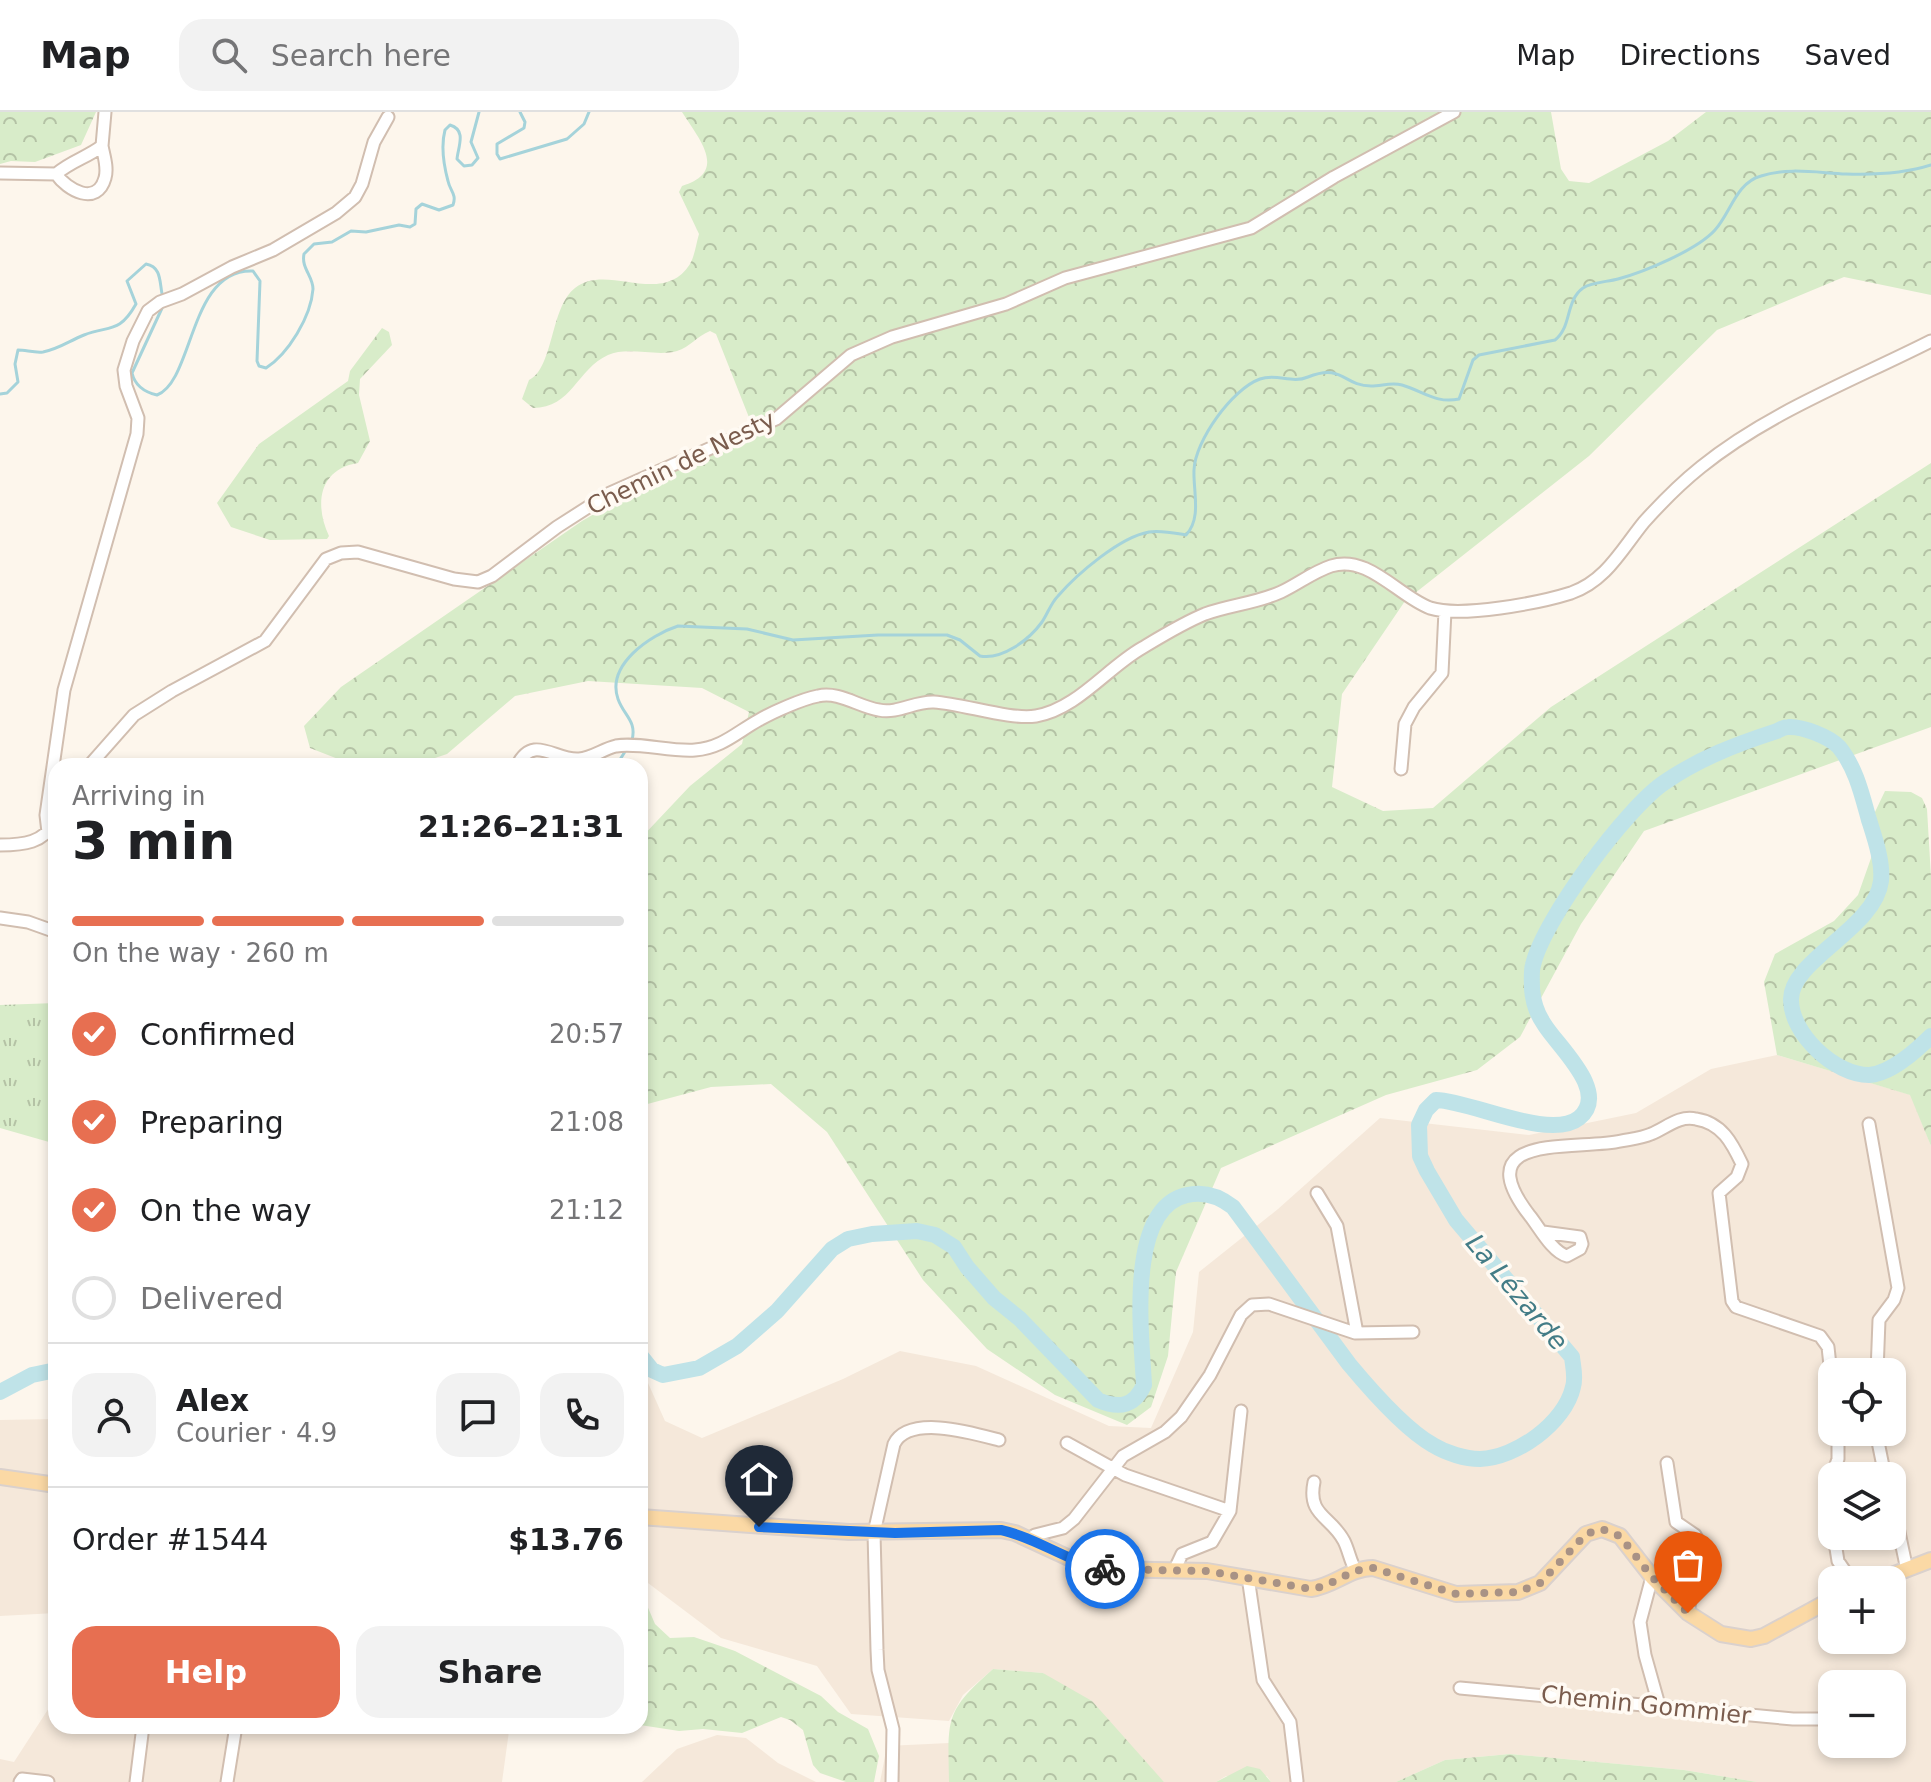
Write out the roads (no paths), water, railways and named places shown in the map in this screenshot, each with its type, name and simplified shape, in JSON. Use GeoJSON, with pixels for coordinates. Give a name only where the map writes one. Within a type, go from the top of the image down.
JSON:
{"type":"FeatureCollection","features":[{"type":"Feature","properties":{"kind":"main road"},"geometry":{"type":"LineString","coordinates":[[0,1477],[48,1484]]}},
{"type":"Feature","properties":{"kind":"main road"},"geometry":{"type":"LineString","coordinates":[[648,1518],[874,1533],[1001,1530],[1029,1539],[1082,1564],[1123,1570],[1207,1571],[1311,1589],[1327,1587],[1356,1571],[1373,1568],[1456,1594],[1518,1592],[1540,1583],[1586,1534],[1602,1529],[1620,1536],[1652,1577],[1688,1613],[1721,1634],[1751,1639],[1774,1632],[1818,1605]]}},
{"type":"Feature","properties":{"kind":"main road"},"geometry":{"type":"LineString","coordinates":[[1907,1570],[1931,1560]]}},
{"type":"Feature","properties":{"kind":"street"},"geometry":{"type":"LineString","coordinates":[[56,174],[64,185],[80,194],[99,189],[105,178],[102,146],[105,112]]}},
{"type":"Feature","properties":{"kind":"street","name":"Chemin de Nesty"},"geometry":{"type":"LineString","coordinates":[[96,758],[134,715],[265,641],[326,559],[341,553],[358,552],[454,579],[478,582],[492,576],[557,527],[610,493],[776,419],[851,355],[892,337],[1006,304],[1065,278],[1251,228],[1334,177],[1454,112]]}},
{"type":"Feature","properties":{"kind":"street"},"geometry":{"type":"LineString","coordinates":[[54,758],[64,690],[137,434],[138,418],[126,386],[124,370],[133,341],[148,311],[232,267],[273,250],[346,205],[362,184],[374,142],[388,117]]}},
{"type":"Feature","properties":{"kind":"street"},"geometry":{"type":"LineString","coordinates":[[0,173],[56,174],[73,160],[102,146]]}},
{"type":"Feature","properties":{"kind":"street"},"geometry":{"type":"LineString","coordinates":[[588,758],[614,746],[698,750],[725,743],[761,719],[819,695],[835,696],[879,710],[891,711],[927,702],[963,705],[1022,717],[1037,716],[1060,709],[1136,651],[1167,633],[1205,614],[1281,592],[1328,566],[1338,564],[1363,568],[1423,604],[1445,611],[1472,613],[1570,593],[1591,584],[1605,572],[1676,488],[1703,465],[1788,411],[1931,341]]}},
{"type":"Feature","properties":{"kind":"street"},"geometry":{"type":"LineString","coordinates":[[1401,769],[1405,724],[1414,707],[1442,673],[1445,611]]}},
{"type":"Feature","properties":{"kind":"street"},"geometry":{"type":"LineString","coordinates":[[521,758],[531,750],[546,750],[566,758]]}},
{"type":"Feature","properties":{"kind":"street"},"geometry":{"type":"LineString","coordinates":[[0,845],[37,841],[48,832],[48,801]]}},
{"type":"Feature","properties":{"kind":"street"},"geometry":{"type":"LineString","coordinates":[[0,918],[28,922],[48,929]]}},
{"type":"Feature","properties":{"kind":"street"},"geometry":{"type":"LineString","coordinates":[[1543,1232],[1515,1197],[1510,1183],[1512,1166],[1526,1152],[1549,1146],[1610,1144],[1649,1136],[1683,1118],[1707,1121],[1730,1138],[1742,1164],[1737,1177],[1719,1193],[1733,1304],[1820,1336],[1828,1347],[1829,1358]]}},
{"type":"Feature","properties":{"kind":"street"},"geometry":{"type":"LineString","coordinates":[[1869,1124],[1898,1288],[1894,1300],[1879,1320],[1878,1358]]}},
{"type":"Feature","properties":{"kind":"street"},"geometry":{"type":"LineString","coordinates":[[1317,1193],[1337,1226],[1357,1333]]}},
{"type":"Feature","properties":{"kind":"street"},"geometry":{"type":"LineString","coordinates":[[1029,1539],[1063,1528],[1074,1519],[1129,1451],[1165,1432],[1181,1417],[1210,1375],[1246,1309],[1259,1303],[1269,1304],[1357,1333],[1413,1332]]}},
{"type":"Feature","properties":{"kind":"street"},"geometry":{"type":"LineString","coordinates":[[1174,1571],[1182,1554],[1212,1542],[1230,1511],[1241,1411]]}},
{"type":"Feature","properties":{"kind":"street"},"geometry":{"type":"LineString","coordinates":[[892,1782],[893,1729],[878,1670],[874,1533],[894,1444],[908,1430],[953,1429],[999,1440]]}},
{"type":"Feature","properties":{"kind":"street"},"geometry":{"type":"LineString","coordinates":[[1067,1443],[1112,1469],[1230,1511]]}},
{"type":"Feature","properties":{"kind":"street"},"geometry":{"type":"LineString","coordinates":[[1667,1463],[1676,1522],[1695,1535],[1699,1542],[1688,1613]]}},
{"type":"Feature","properties":{"kind":"street"},"geometry":{"type":"LineString","coordinates":[[1314,1482],[1314,1505],[1340,1534],[1356,1571]]}},
{"type":"Feature","properties":{"kind":"street"},"geometry":{"type":"LineString","coordinates":[[1903,1550],[1907,1570]]}},
{"type":"Feature","properties":{"kind":"street"},"geometry":{"type":"LineString","coordinates":[[1248,1577],[1263,1680],[1290,1722],[1297,1781]]}},
{"type":"Feature","properties":{"kind":"street"},"geometry":{"type":"LineString","coordinates":[[1652,1577],[1640,1622],[1645,1655],[1659,1705]]}},
{"type":"Feature","properties":{"kind":"street","name":"Chemin Gommier"},"geometry":{"type":"LineString","coordinates":[[1460,1688],[1818,1719]]}},
{"type":"Feature","properties":{"kind":"street"},"geometry":{"type":"LineString","coordinates":[[136,1782],[142,1734]]}},
{"type":"Feature","properties":{"kind":"street"},"geometry":{"type":"LineString","coordinates":[[227,1782],[235,1734]]}},
{"type":"Feature","properties":{"kind":"street"},"geometry":{"type":"LineString","coordinates":[[20,1782],[28,1778],[48,1782]]}},
{"type":"Feature","properties":{"kind":"waterway"},"geometry":{"type":"LineString","coordinates":[[163,306],[132,373],[135,382],[144,390],[157,395],[169,386],[179,369],[204,305],[216,287],[232,275],[253,271],[260,281],[257,361],[259,366],[266,368],[290,344],[308,311],[313,289],[304,264],[304,254],[314,244],[332,242],[351,231],[366,232],[399,225],[410,227],[415,224],[416,209],[422,204],[439,210],[453,205],[454,195],[444,156],[445,130],[450,125],[455,127],[460,135],[457,159],[464,166],[472,165],[478,158],[471,142],[479,112]]}},
{"type":"Feature","properties":{"kind":"waterway"},"geometry":{"type":"LineString","coordinates":[[520,112],[525,122],[524,128],[497,144],[500,159],[567,139],[584,124],[589,112]]}},
{"type":"Feature","properties":{"kind":"waterway"},"geometry":{"type":"LineString","coordinates":[[632,740],[633,728],[618,699],[618,675],[633,653],[667,630],[678,626],[747,629],[793,640],[947,635],[960,640],[980,656],[1006,652],[1030,635],[1066,587],[1112,549],[1149,532],[1186,535],[1194,521],[1194,470],[1201,445],[1227,405],[1238,393],[1260,379],[1302,379],[1329,372],[1362,385],[1398,384],[1436,398],[1459,399],[1473,360],[1479,355],[1555,340],[1564,328],[1573,300],[1583,288],[1642,271],[1696,245],[1721,223],[1740,191],[1761,176],[1804,171],[1878,174],[1931,165]]}},
{"type":"Feature","properties":{"kind":"waterway"},"geometry":{"type":"LineString","coordinates":[[0,394],[7,393],[18,382],[15,364],[18,350],[49,351],[124,320],[136,304],[127,281],[146,264],[158,273],[163,298]]}},
{"type":"Feature","properties":{"kind":"waterway","name":"La Lézarde"},"geometry":{"type":"LineString","coordinates":[[648,1365],[663,1375],[699,1368],[737,1346],[777,1311],[832,1249],[848,1239],[917,1231],[935,1235],[954,1247],[994,1298],[1020,1319],[1098,1400],[1113,1405],[1125,1404],[1136,1398],[1144,1385],[1140,1308],[1146,1249],[1154,1224],[1167,1205],[1187,1195],[1205,1194],[1233,1207],[1349,1364],[1377,1396],[1422,1438],[1456,1455],[1480,1459],[1494,1457],[1523,1445],[1550,1425],[1568,1400],[1574,1380],[1572,1357],[1456,1220],[1420,1156],[1419,1125],[1426,1110],[1436,1100],[1531,1123],[1566,1124],[1579,1118],[1587,1107],[1589,1095],[1585,1083],[1542,1020],[1533,994],[1533,965],[1552,921],[1588,866],[1649,795],[1678,773],[1705,759],[1785,727],[1801,728],[1823,736],[1835,743],[1845,755],[1861,791],[1878,850],[1881,874],[1875,898],[1864,914],[1817,957],[1794,985],[1791,1000],[1798,1026],[1829,1060],[1842,1068],[1869,1075],[1894,1066],[1931,1036]]}},
{"type":"Feature","properties":{"kind":"waterway"},"geometry":{"type":"LineString","coordinates":[[621,758],[626,750]]}},
{"type":"Feature","properties":{"kind":"waterway","name":"La Lézarde"},"geometry":{"type":"LineString","coordinates":[[0,1392],[32,1375],[48,1372]]}}]}
